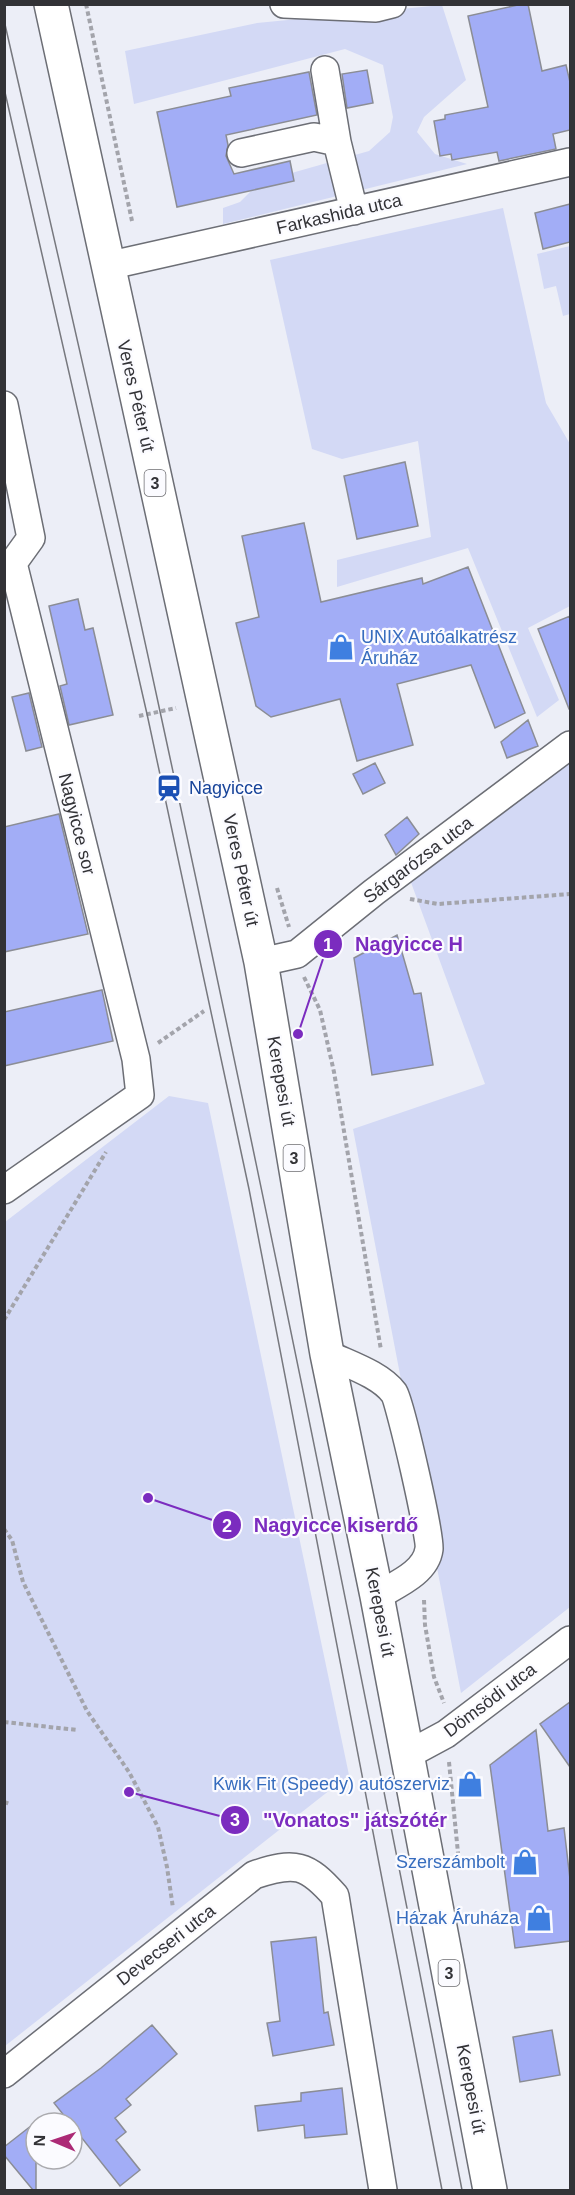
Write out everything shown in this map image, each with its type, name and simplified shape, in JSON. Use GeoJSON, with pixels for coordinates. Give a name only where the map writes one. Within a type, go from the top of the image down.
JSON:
{"type":"FeatureCollection","features":[{"type":"Feature","properties":{"kind":"main road","name":"Veres Péter út"},"geometry":{"type":"LineString","coordinates":[[51,4],[261,962]]}},
{"type":"Feature","properties":{"kind":"main road","name":"Kerepesi út"},"geometry":{"type":"LineString","coordinates":[[261,962],[327,1354],[377,1596],[490,2190]]}},
{"type":"Feature","properties":{"kind":"street"},"geometry":{"type":"LineString","coordinates":[[284,4],[375,8],[392,4]]}},
{"type":"Feature","properties":{"kind":"street"},"geometry":{"type":"LineString","coordinates":[[325,70],[337,142],[354,211]]}},
{"type":"Feature","properties":{"kind":"street"},"geometry":{"type":"LineString","coordinates":[[241,153],[314,137],[337,142]]}},
{"type":"Feature","properties":{"kind":"street","name":"Farkashida utca"},"geometry":{"type":"LineString","coordinates":[[107,266],[570,162]]}},
{"type":"Feature","properties":{"kind":"street"},"geometry":{"type":"LineString","coordinates":[[4,405],[31,538],[9,564]]}},
{"type":"Feature","properties":{"kind":"street","name":"Nagyicce sor"},"geometry":{"type":"LineString","coordinates":[[4,1190],[140,1095],[135,1059],[9,564]]}},
{"type":"Feature","properties":{"kind":"street","name":"Sárgarózsa utca"},"geometry":{"type":"LineString","coordinates":[[261,962],[297,954],[374,892],[570,745]]}},
{"type":"Feature","properties":{"kind":"street"},"geometry":{"type":"LineString","coordinates":[[327,1354],[378,1380],[394,1393],[412,1460],[429,1549],[416,1573],[377,1596]]}},
{"type":"Feature","properties":{"kind":"street","name":"Dömsödi utca"},"geometry":{"type":"LineString","coordinates":[[407,1755],[446,1734],[570,1640]]}},
{"type":"Feature","properties":{"kind":"street","name":"Devecseri utca"},"geometry":{"type":"LineString","coordinates":[[4,2074],[254,1875],[282,1865],[315,1873],[335,1896],[383,2190]]}},
{"type":"Feature","properties":{"kind":"path"},"geometry":{"type":"LineString","coordinates":[[139,716],[177,707]]}},
{"type":"Feature","properties":{"kind":"path"},"geometry":{"type":"LineString","coordinates":[[374,892],[438,904],[570,894]]}},
{"type":"Feature","properties":{"kind":"path"},"geometry":{"type":"LineString","coordinates":[[135,1059],[204,1011]]}},
{"type":"Feature","properties":{"kind":"path"},"geometry":{"type":"LineString","coordinates":[[4,1320],[110,1146]]}},
{"type":"Feature","properties":{"kind":"path"},"geometry":{"type":"LineString","coordinates":[[4,1529],[12,1540],[24,1581],[87,1711],[129,1772],[158,1827],[179,1933]]}},
{"type":"Feature","properties":{"kind":"path"},"geometry":{"type":"LineString","coordinates":[[4,1722],[76,1730]]}},
{"type":"Feature","properties":{"kind":"path"},"geometry":{"type":"LineString","coordinates":[[4,1802],[10,1804]]}},
{"type":"Feature","properties":{"kind":"shaded area"},"geometry":{"type":"Polygon","coordinates":[[[442,5],[466,80],[424,117],[417,132],[435,154],[467,164],[223,224],[223,208],[240,202],[260,182],[369,151],[390,132],[393,117],[383,65],[345,49],[134,104],[125,51],[257,23],[442,5]]]}},
{"type":"Feature","properties":{"kind":"shaded area"},"geometry":{"type":"Polygon","coordinates":[[[503,208],[546,403],[570,444],[570,606],[528,628],[559,700],[537,717],[468,548],[337,587],[337,560],[431,537],[418,441],[342,459],[312,449],[270,260],[503,208]]]}},
{"type":"Feature","properties":{"kind":"shaded area"},"geometry":{"type":"Polygon","coordinates":[[[570,246],[570,314],[563,316],[556,286],[544,289],[537,254],[570,246]]]}},
{"type":"Feature","properties":{"kind":"shaded area"},"geometry":{"type":"Polygon","coordinates":[[[570,759],[570,1607],[461,1693],[353,1129],[485,1084],[409,877],[570,759]]]}},
{"type":"Feature","properties":{"kind":"shaded area"},"geometry":{"type":"Polygon","coordinates":[[[169,1096],[208,1103],[349,1775],[5,2046],[5,1222],[169,1096]]]}},
{"type":"Feature","properties":{"kind":"building"},"geometry":{"type":"Polygon","coordinates":[[[528,4],[542,71],[566,65],[570,82],[570,130],[553,134],[556,149],[499,161],[497,152],[452,160],[451,154],[440,156],[434,121],[445,119],[445,115],[488,107],[468,16],[528,4]]]}},
{"type":"Feature","properties":{"kind":"building"},"geometry":{"type":"Polygon","coordinates":[[[367,70],[373,103],[347,108],[342,74],[367,70]]]}},
{"type":"Feature","properties":{"kind":"building"},"geometry":{"type":"Polygon","coordinates":[[[309,72],[317,115],[226,135],[228,145],[226,156],[234,174],[290,161],[294,181],[177,207],[157,112],[231,96],[229,88],[309,72]]]}},
{"type":"Feature","properties":{"kind":"building"},"geometry":{"type":"Polygon","coordinates":[[[570,204],[570,242],[543,249],[535,213],[570,204]]]}},
{"type":"Feature","properties":{"kind":"building"},"geometry":{"type":"Polygon","coordinates":[[[405,462],[418,526],[357,539],[344,476],[405,462]]]}},
{"type":"Feature","properties":{"kind":"building"},"geometry":{"type":"Polygon","coordinates":[[[304,523],[321,602],[422,578],[423,584],[468,567],[525,713],[495,728],[471,665],[397,684],[413,745],[357,761],[340,699],[271,717],[256,706],[236,623],[259,617],[242,536],[304,523]]]}},
{"type":"Feature","properties":{"kind":"building"},"geometry":{"type":"Polygon","coordinates":[[[78,599],[85,630],[93,628],[113,715],[69,725],[60,686],[67,684],[49,606],[78,599]]]}},
{"type":"Feature","properties":{"kind":"building"},"geometry":{"type":"Polygon","coordinates":[[[570,616],[570,709],[569,709],[538,629],[570,616]]]}},
{"type":"Feature","properties":{"kind":"building"},"geometry":{"type":"Polygon","coordinates":[[[29,693],[42,747],[26,751],[12,697],[29,693]]]}},
{"type":"Feature","properties":{"kind":"building"},"geometry":{"type":"Polygon","coordinates":[[[528,720],[538,746],[507,758],[501,742],[528,720]]]}},
{"type":"Feature","properties":{"kind":"building"},"geometry":{"type":"Polygon","coordinates":[[[375,763],[385,783],[363,794],[353,774],[375,763]]]}},
{"type":"Feature","properties":{"kind":"building"},"geometry":{"type":"Polygon","coordinates":[[[59,814],[88,934],[4,952],[4,827],[59,814]]]}},
{"type":"Feature","properties":{"kind":"building"},"geometry":{"type":"Polygon","coordinates":[[[407,817],[419,834],[396,855],[385,835],[407,817]]]}},
{"type":"Feature","properties":{"kind":"building"},"geometry":{"type":"Polygon","coordinates":[[[397,935],[414,994],[421,993],[433,1065],[372,1075],[354,958],[397,935]]]}},
{"type":"Feature","properties":{"kind":"building"},"geometry":{"type":"Polygon","coordinates":[[[102,990],[113,1041],[4,1066],[4,1012],[102,990]]]}},
{"type":"Feature","properties":{"kind":"building"},"geometry":{"type":"Polygon","coordinates":[[[570,1702],[570,1767],[540,1724],[570,1702]]]}},
{"type":"Feature","properties":{"kind":"building"},"geometry":{"type":"Polygon","coordinates":[[[536,1730],[548,1831],[564,1828],[570,1879],[570,1941],[515,1948],[490,1765],[536,1730]]]}},
{"type":"Feature","properties":{"kind":"building"},"geometry":{"type":"Polygon","coordinates":[[[316,1937],[324,2013],[328,2012],[334,2045],[273,2056],[267,2023],[280,2021],[271,1942],[316,1937]]]}},
{"type":"Feature","properties":{"kind":"building"},"geometry":{"type":"Polygon","coordinates":[[[152,2025],[177,2054],[126,2099],[131,2105],[115,2118],[126,2132],[116,2140],[140,2170],[120,2186],[84,2141],[84,2111],[60,2111],[54,2103],[101,2068],[152,2025]]]}},
{"type":"Feature","properties":{"kind":"building"},"geometry":{"type":"Polygon","coordinates":[[[552,2030],[560,2075],[520,2082],[513,2037],[552,2030]]]}},
{"type":"Feature","properties":{"kind":"building"},"geometry":{"type":"Polygon","coordinates":[[[342,2088],[347,2134],[305,2138],[304,2125],[258,2131],[255,2106],[301,2101],[301,2093],[342,2088]]]}},
{"type":"Feature","properties":{"kind":"building"},"geometry":{"type":"Polygon","coordinates":[[[24,2131],[24,2171],[36,2171],[36,2190],[33,2190],[4,2155],[4,2147],[24,2131]]]}},
{"type":"Feature","properties":{"kind":"tram line"},"geometry":{"type":"LineString","coordinates":[[4,20],[123,542],[278,1268],[462,2190]]}},
{"type":"Feature","properties":{"kind":"tram line"},"geometry":{"type":"LineString","coordinates":[[4,88],[147,714],[249,1189],[442,2190]]}},
{"type":"Feature","properties":{"kind":"place","name":"UNIX Autóalkatrész Áruház"},"geometry":{"type":"Point","coordinates":[341,647]}},
{"type":"Feature","properties":{"kind":"place","name":"Nagyicce"},"geometry":{"type":"Point","coordinates":[169,788]}},
{"type":"Feature","properties":{"kind":"place","name":"Nagyicce H"},"geometry":{"type":"Point","coordinates":[298,1034]}},
{"type":"Feature","properties":{"kind":"place","name":"Nagyicce kiserdő"},"geometry":{"type":"Point","coordinates":[148,1498]}},
{"type":"Feature","properties":{"kind":"place","name":"Kwik Fit (Speedy) autószerviz"},"geometry":{"type":"Point","coordinates":[470,1784]}},
{"type":"Feature","properties":{"kind":"place","name":"\"Vonatos\" játszótér"},"geometry":{"type":"Point","coordinates":[129,1792]}},
{"type":"Feature","properties":{"kind":"place","name":"Szerszámbolt"},"geometry":{"type":"Point","coordinates":[525,1862]}},
{"type":"Feature","properties":{"kind":"place","name":"Házak Áruháza"},"geometry":{"type":"Point","coordinates":[539,1918]}}]}
